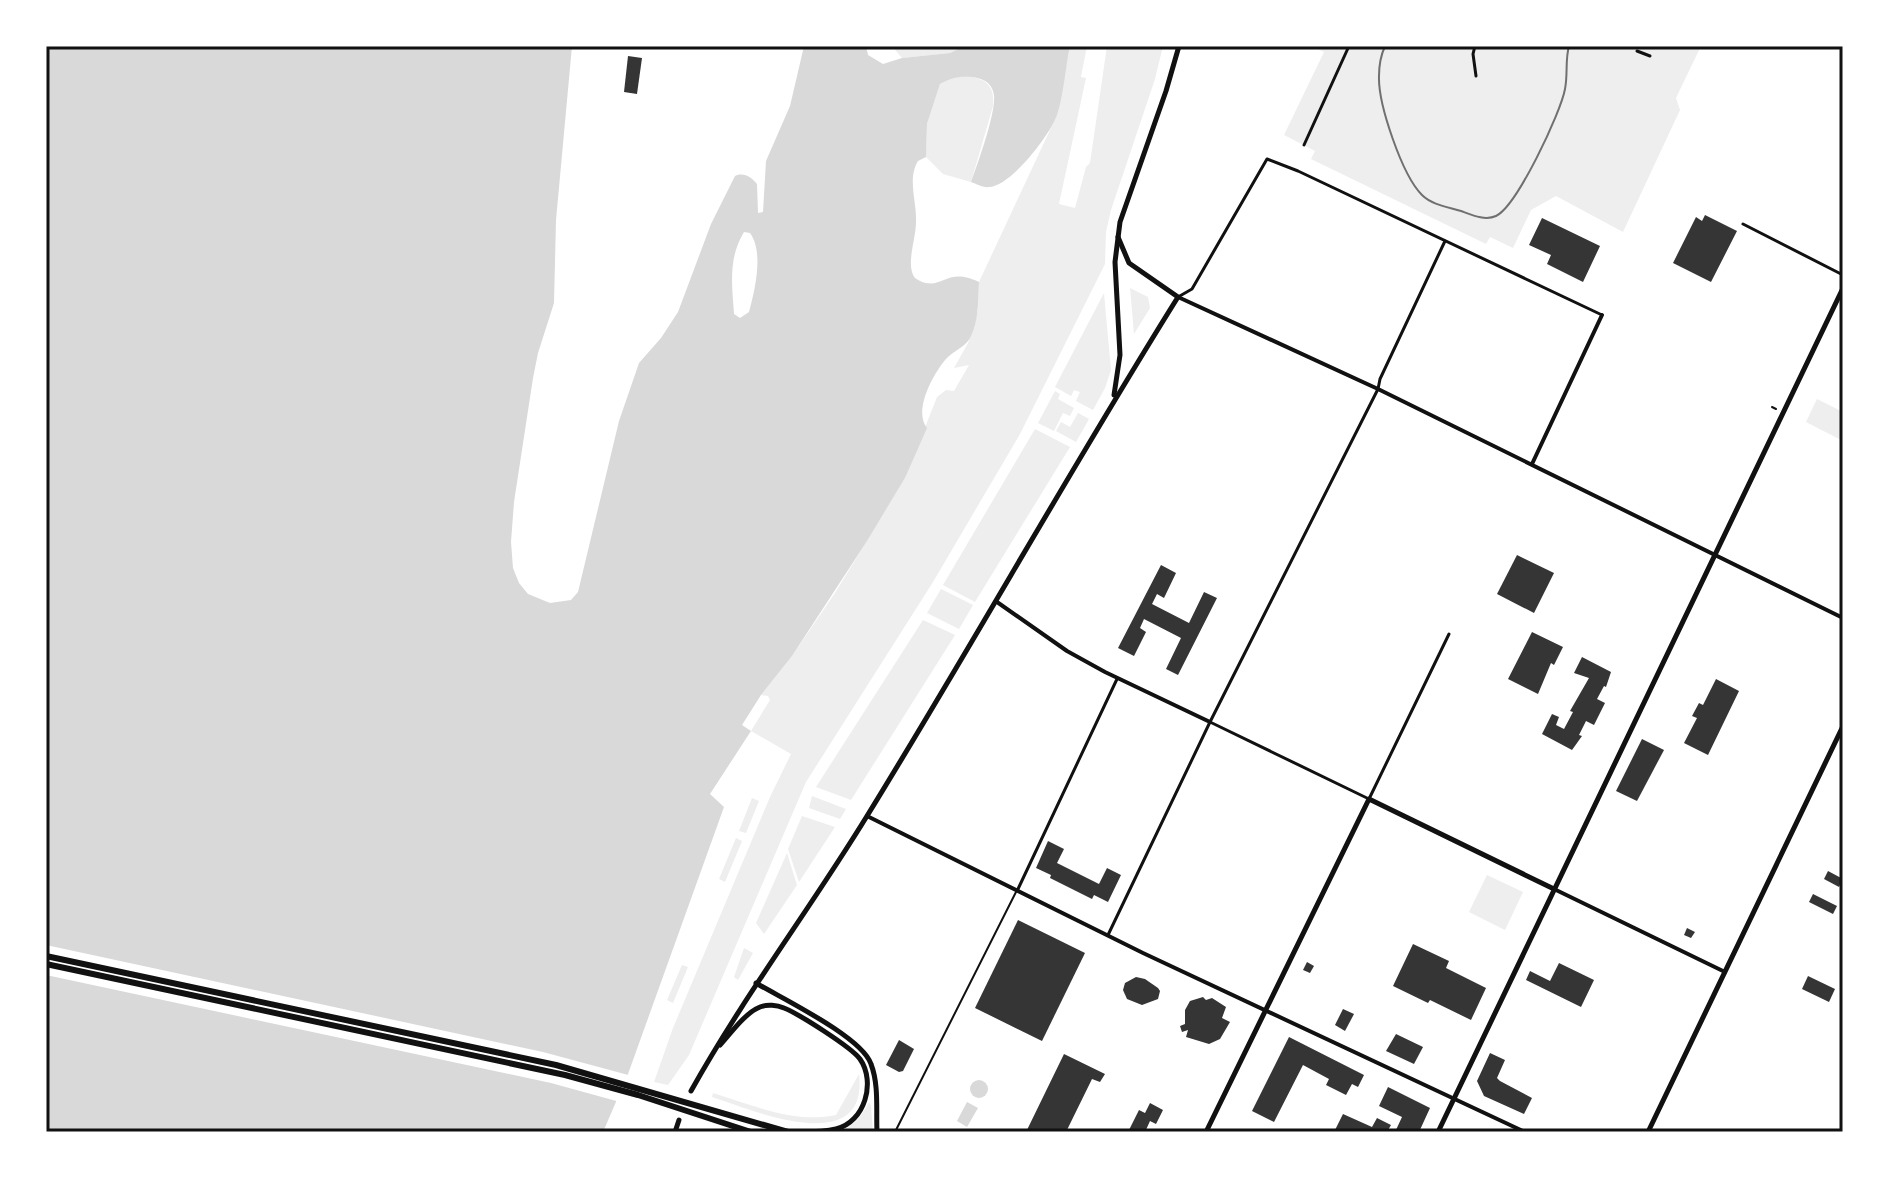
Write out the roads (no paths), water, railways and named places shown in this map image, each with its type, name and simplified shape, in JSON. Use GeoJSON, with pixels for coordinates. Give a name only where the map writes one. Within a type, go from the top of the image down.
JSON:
{"type":"FeatureCollection","features":[{"type":"Feature","properties":{"kind":"highway"},"geometry":{"type":"LineString","coordinates":[[46,956],[556,1065],[787,1132]]}},
{"type":"Feature","properties":{"kind":"highway"},"geometry":{"type":"LineString","coordinates":[[46,964],[565,1075],[751,1132]]}},
{"type":"Feature","properties":{"kind":"main road"},"geometry":{"type":"LineString","coordinates":[[1111,404],[1120,355],[1115,262],[1118,237],[1126,199],[1166,91],[1179,46]]}},
{"type":"Feature","properties":{"kind":"main road"},"geometry":{"type":"LineString","coordinates":[[691,1091],[756,983],[867,816],[997,602],[1111,404],[1178,297],[1129,263],[1118,237]]}},
{"type":"Feature","properties":{"kind":"main road"},"geometry":{"type":"LineString","coordinates":[[1438,1132],[1843,288]]}},
{"type":"Feature","properties":{"kind":"main road"},"geometry":{"type":"LineString","coordinates":[[1648,1132],[1843,726]]}},
{"type":"Feature","properties":{"kind":"main road"},"geometry":{"type":"LineString","coordinates":[[1206,1132],[1369,799],[1554,889]]}},
{"type":"Feature","properties":{"kind":"main road"},"geometry":{"type":"LineString","coordinates":[[756,983],[847,1037],[863,1050],[874,1075],[877,1132]]}},
{"type":"Feature","properties":{"kind":"main road"},"geometry":{"type":"LineString","coordinates":[[711,1054],[758,1007],[771,1005],[791,1012],[858,1057],[865,1068],[867,1094],[855,1116],[836,1129],[787,1132]]}},
{"type":"Feature","properties":{"kind":"main road"},"geometry":{"type":"LineString","coordinates":[[675,1132],[679,1120]]}},
{"type":"Feature","properties":{"kind":"street"},"geometry":{"type":"LineString","coordinates":[[1304,145],[1349,46]]}},
{"type":"Feature","properties":{"kind":"street"},"geometry":{"type":"LineString","coordinates":[[1475,46],[1476,76]]}},
{"type":"Feature","properties":{"kind":"street"},"geometry":{"type":"LineString","coordinates":[[1689,46],[1695,46]]}},
{"type":"Feature","properties":{"kind":"street"},"geometry":{"type":"LineString","coordinates":[[1637,51],[1650,56]]}},
{"type":"Feature","properties":{"kind":"street"},"geometry":{"type":"LineString","coordinates":[[1178,297],[1192,289],[1267,159],[1298,171],[1602,315],[1532,464]]}},
{"type":"Feature","properties":{"kind":"street"},"geometry":{"type":"LineString","coordinates":[[1743,224],[1843,275]]}},
{"type":"Feature","properties":{"kind":"street"},"geometry":{"type":"LineString","coordinates":[[1108,935],[1210,722],[1378,389],[1445,241]]}},
{"type":"Feature","properties":{"kind":"street"},"geometry":{"type":"LineString","coordinates":[[1178,297],[1378,389],[1843,618]]}},
{"type":"Feature","properties":{"kind":"street"},"geometry":{"type":"LineString","coordinates":[[997,602],[1067,651],[1117,678],[1369,799],[1449,634]]}},
{"type":"Feature","properties":{"kind":"street"},"geometry":{"type":"LineString","coordinates":[[1018,889],[1117,678]]}},
{"type":"Feature","properties":{"kind":"street"},"geometry":{"type":"LineString","coordinates":[[867,816],[1108,935],[1525,1132]]}},
{"type":"Feature","properties":{"kind":"street"},"geometry":{"type":"LineString","coordinates":[[1554,889],[1725,973]]}},
{"type":"Feature","properties":{"kind":"lane"},"geometry":{"type":"LineString","coordinates":[[895,1132],[1018,889]]}},
{"type":"Feature","properties":{"kind":"railway"},"geometry":{"type":"LineString","coordinates":[[1385,46],[1379,72],[1382,104],[1399,156],[1414,185],[1435,203],[1487,218],[1505,209],[1547,137],[1565,89],[1569,46]]}}]}
